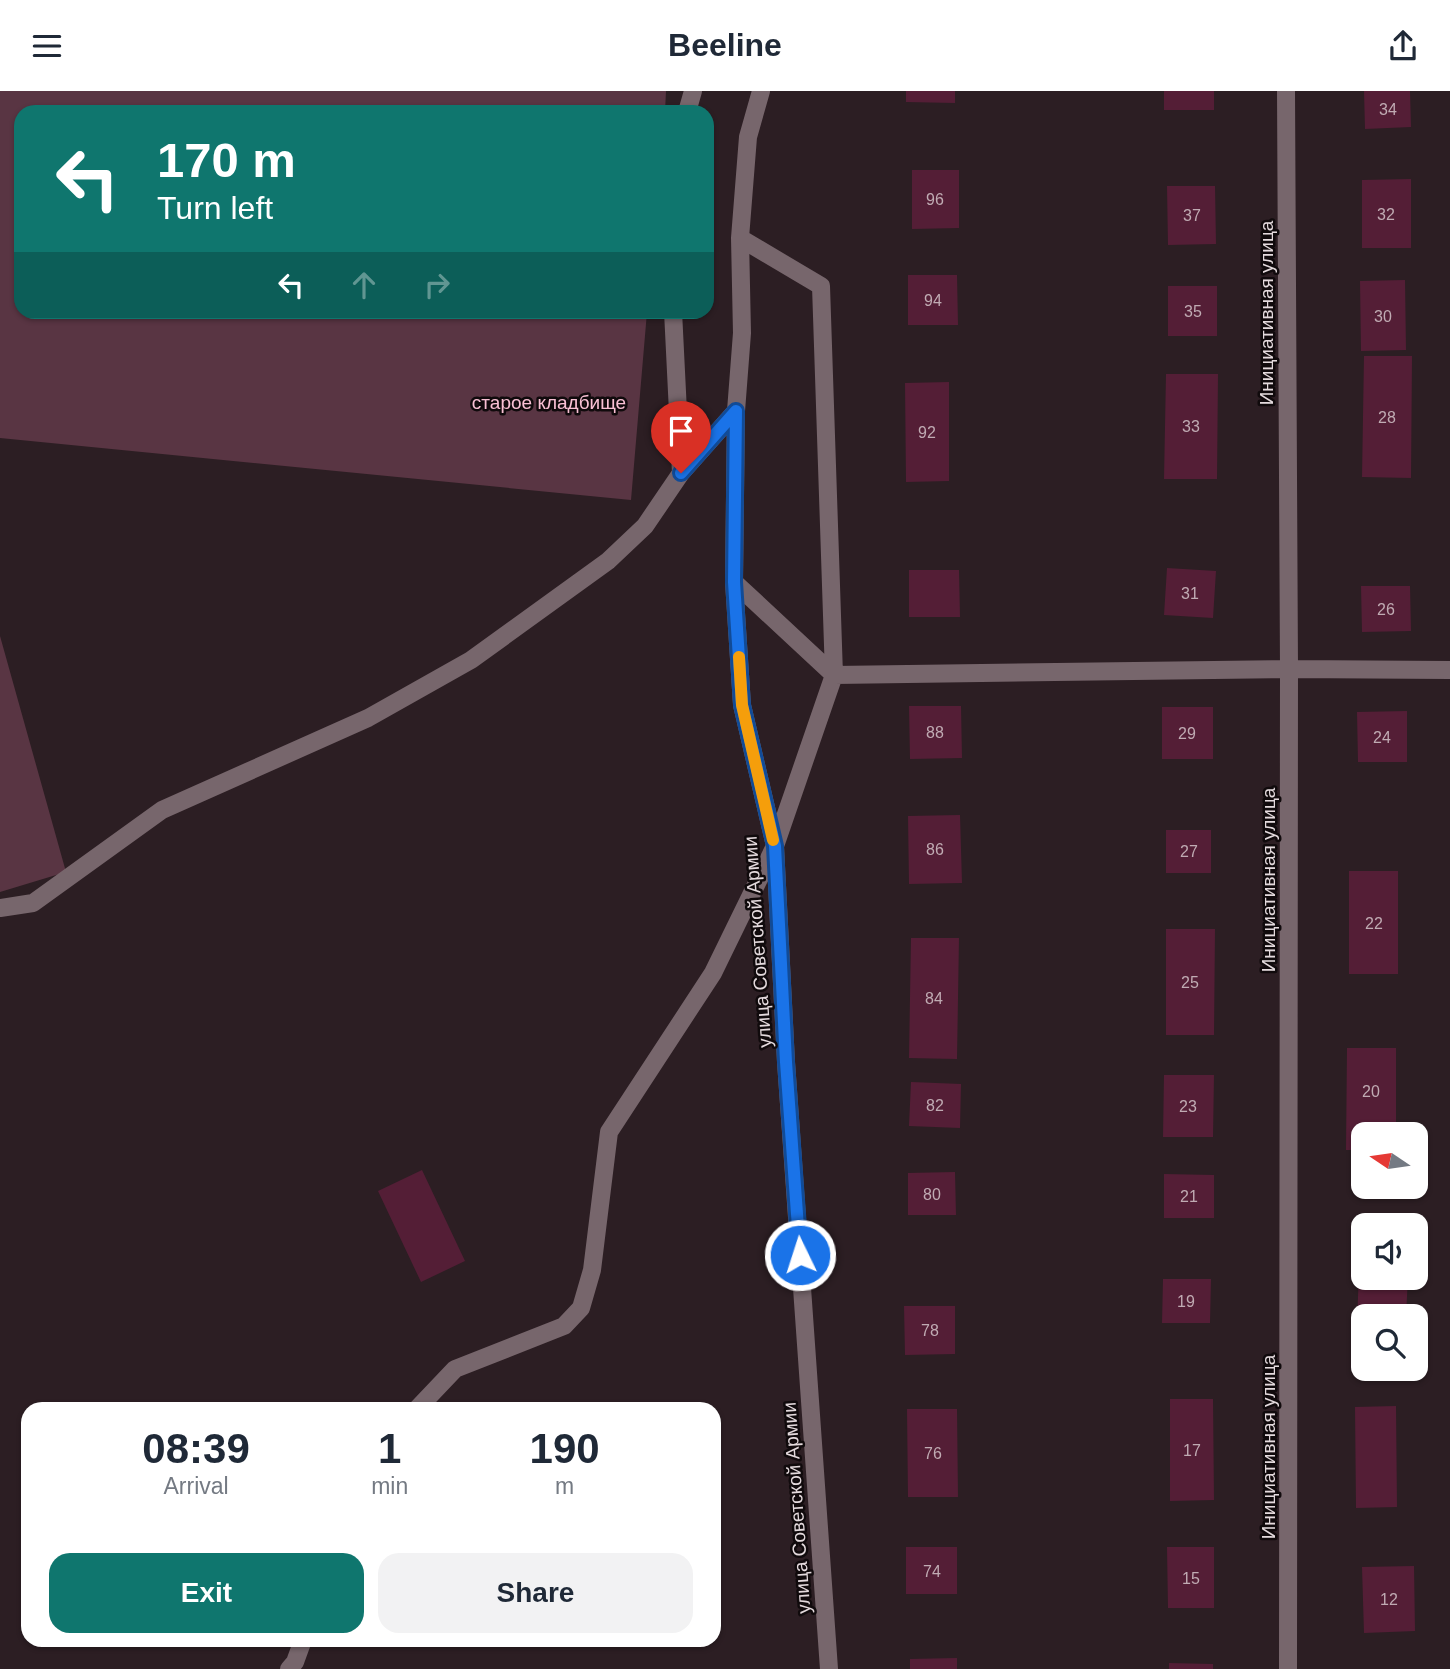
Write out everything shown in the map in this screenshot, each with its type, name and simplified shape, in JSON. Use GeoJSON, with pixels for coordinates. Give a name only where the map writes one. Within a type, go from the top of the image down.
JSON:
{"type":"FeatureCollection","features":[{"type":"Feature","properties":{"kind":"street","name":"улица Советской Армии"},"geometry":{"type":"LineString","coordinates":[[761,91],[748,137],[740,238],[742,333],[736,411],[734,582],[742,705],[775,846],[787,1076],[829,1669]]}},
{"type":"Feature","properties":{"kind":"street","name":"Инициативная улица"},"geometry":{"type":"LineString","coordinates":[[1286,91],[1289,1669]]}},
{"type":"Feature","properties":{"kind":"street"},"geometry":{"type":"LineString","coordinates":[[424,1402],[455,1369],[564,1327],[581,1308],[592,1270],[610,1132],[713,973],[775,846],[834,675],[821,286],[740,238]]}},
{"type":"Feature","properties":{"kind":"street"},"geometry":{"type":"LineString","coordinates":[[673,319],[681,473]]}},
{"type":"Feature","properties":{"kind":"street"},"geometry":{"type":"LineString","coordinates":[[0,908],[33,903],[162,810],[368,718],[471,660],[608,561],[645,526],[681,473],[736,411]]}},
{"type":"Feature","properties":{"kind":"street"},"geometry":{"type":"LineString","coordinates":[[734,582],[834,675],[1289,669],[1450,670]]}},
{"type":"Feature","properties":{"kind":"street"},"geometry":{"type":"LineString","coordinates":[[289,1669],[300,1647]]}},
{"type":"Feature","properties":{"kind":"green space","name":"старое кладбище"},"geometry":{"type":"Polygon","coordinates":[[[0,91],[666,91],[665,105],[14,105],[14,319],[646,319],[631,500],[0,438],[0,91]]]}},
{"type":"Feature","properties":{"kind":"green space"},"geometry":{"type":"Polygon","coordinates":[[[0,636],[66,872],[0,892],[0,636]]]}},
{"type":"Feature","properties":{"kind":"building"},"geometry":{"type":"Polygon","coordinates":[[[906,91],[955,91],[955,103],[906,102],[906,91]]]}},
{"type":"Feature","properties":{"kind":"building"},"geometry":{"type":"Polygon","coordinates":[[[1164,91],[1214,91],[1214,110],[1164,110],[1164,91]]]}},
{"type":"Feature","properties":{"kind":"building"},"geometry":{"type":"Polygon","coordinates":[[[1364,91],[1410,91],[1411,127],[1365,129],[1364,91]]]}},
{"type":"Feature","properties":{"kind":"building"},"geometry":{"type":"Polygon","coordinates":[[[912,170],[959,170],[959,228],[912,229],[912,170]]]}},
{"type":"Feature","properties":{"kind":"building"},"geometry":{"type":"Polygon","coordinates":[[[1411,179],[1411,248],[1362,248],[1362,180],[1411,179]]]}},
{"type":"Feature","properties":{"kind":"building"},"geometry":{"type":"Polygon","coordinates":[[[1167,186],[1215,186],[1216,244],[1168,245],[1167,186]]]}},
{"type":"Feature","properties":{"kind":"building"},"geometry":{"type":"Polygon","coordinates":[[[908,275],[957,275],[958,325],[908,325],[908,275]]]}},
{"type":"Feature","properties":{"kind":"building"},"geometry":{"type":"Polygon","coordinates":[[[1405,280],[1406,350],[1361,351],[1360,281],[1405,280]]]}},
{"type":"Feature","properties":{"kind":"building"},"geometry":{"type":"Polygon","coordinates":[[[1168,286],[1217,286],[1217,336],[1168,336],[1168,286]]]}},
{"type":"Feature","properties":{"kind":"building"},"geometry":{"type":"Polygon","coordinates":[[[1364,356],[1412,356],[1411,478],[1362,477],[1364,356]]]}},
{"type":"Feature","properties":{"kind":"building"},"geometry":{"type":"Polygon","coordinates":[[[1166,374],[1218,374],[1217,479],[1164,479],[1166,374]]]}},
{"type":"Feature","properties":{"kind":"building"},"geometry":{"type":"Polygon","coordinates":[[[949,382],[949,481],[906,482],[905,383],[949,382]]]}},
{"type":"Feature","properties":{"kind":"building"},"geometry":{"type":"Polygon","coordinates":[[[1167,568],[1216,571],[1213,618],[1164,615],[1167,568]]]}},
{"type":"Feature","properties":{"kind":"building"},"geometry":{"type":"Polygon","coordinates":[[[909,570],[959,570],[960,617],[909,617],[909,570]]]}},
{"type":"Feature","properties":{"kind":"building"},"geometry":{"type":"Polygon","coordinates":[[[1361,586],[1410,586],[1411,631],[1362,632],[1361,586]]]}},
{"type":"Feature","properties":{"kind":"building"},"geometry":{"type":"Polygon","coordinates":[[[909,706],[961,706],[962,758],[910,759],[909,706]]]}},
{"type":"Feature","properties":{"kind":"building"},"geometry":{"type":"Polygon","coordinates":[[[1162,707],[1213,707],[1213,759],[1162,759],[1162,707]]]}},
{"type":"Feature","properties":{"kind":"building"},"geometry":{"type":"Polygon","coordinates":[[[1407,711],[1407,762],[1358,762],[1357,712],[1407,711]]]}},
{"type":"Feature","properties":{"kind":"building"},"geometry":{"type":"Polygon","coordinates":[[[960,815],[962,883],[909,884],[908,816],[960,815]]]}},
{"type":"Feature","properties":{"kind":"building"},"geometry":{"type":"Polygon","coordinates":[[[1166,830],[1211,830],[1211,873],[1166,873],[1166,830]]]}},
{"type":"Feature","properties":{"kind":"building"},"geometry":{"type":"Polygon","coordinates":[[[1349,871],[1398,871],[1398,974],[1349,974],[1349,871]]]}},
{"type":"Feature","properties":{"kind":"building"},"geometry":{"type":"Polygon","coordinates":[[[1166,929],[1215,929],[1214,1035],[1166,1035],[1166,929]]]}},
{"type":"Feature","properties":{"kind":"building"},"geometry":{"type":"Polygon","coordinates":[[[911,938],[959,938],[957,1059],[909,1058],[911,938]]]}},
{"type":"Feature","properties":{"kind":"building"},"geometry":{"type":"Polygon","coordinates":[[[1347,1048],[1396,1048],[1396,1122],[1351,1122],[1351,1150],[1346,1150],[1347,1048]]]}},
{"type":"Feature","properties":{"kind":"building"},"geometry":{"type":"Polygon","coordinates":[[[1164,1075],[1214,1075],[1213,1137],[1163,1137],[1164,1075]]]}},
{"type":"Feature","properties":{"kind":"building"},"geometry":{"type":"Polygon","coordinates":[[[911,1082],[961,1084],[960,1128],[909,1126],[911,1082]]]}},
{"type":"Feature","properties":{"kind":"building"},"geometry":{"type":"Polygon","coordinates":[[[422,1170],[465,1261],[421,1282],[378,1191],[422,1170]]]}},
{"type":"Feature","properties":{"kind":"building"},"geometry":{"type":"Polygon","coordinates":[[[955,1172],[956,1215],[908,1215],[908,1173],[955,1172]]]}},
{"type":"Feature","properties":{"kind":"building"},"geometry":{"type":"Polygon","coordinates":[[[1164,1174],[1214,1175],[1214,1218],[1164,1218],[1164,1174]]]}},
{"type":"Feature","properties":{"kind":"building"},"geometry":{"type":"Polygon","coordinates":[[[1163,1279],[1211,1279],[1210,1323],[1162,1323],[1163,1279]]]}},
{"type":"Feature","properties":{"kind":"building"},"geometry":{"type":"Polygon","coordinates":[[[1358,1290],[1407,1290],[1407,1304],[1358,1304],[1358,1290]]]}},
{"type":"Feature","properties":{"kind":"building"},"geometry":{"type":"Polygon","coordinates":[[[904,1306],[955,1306],[955,1354],[905,1355],[904,1306]]]}},
{"type":"Feature","properties":{"kind":"building"},"geometry":{"type":"Polygon","coordinates":[[[1170,1399],[1213,1399],[1214,1500],[1170,1501],[1170,1399]]]}},
{"type":"Feature","properties":{"kind":"building"},"geometry":{"type":"Polygon","coordinates":[[[1396,1406],[1397,1507],[1356,1508],[1355,1407],[1396,1406]]]}},
{"type":"Feature","properties":{"kind":"building"},"geometry":{"type":"Polygon","coordinates":[[[907,1409],[957,1409],[958,1497],[908,1497],[907,1409]]]}},
{"type":"Feature","properties":{"kind":"building"},"geometry":{"type":"Polygon","coordinates":[[[906,1547],[957,1547],[957,1594],[906,1594],[906,1547]]]}},
{"type":"Feature","properties":{"kind":"building"},"geometry":{"type":"Polygon","coordinates":[[[1167,1547],[1214,1547],[1214,1608],[1168,1608],[1167,1547]]]}},
{"type":"Feature","properties":{"kind":"building"},"geometry":{"type":"Polygon","coordinates":[[[1414,1566],[1415,1631],[1364,1633],[1362,1567],[1414,1566]]]}},
{"type":"Feature","properties":{"kind":"building"},"geometry":{"type":"Polygon","coordinates":[[[957,1658],[957,1669],[910,1669],[910,1659],[957,1658]]]}},
{"type":"Feature","properties":{"kind":"building"},"geometry":{"type":"Polygon","coordinates":[[[1169,1663],[1213,1664],[1213,1669],[1169,1669],[1169,1663]]]}},
{"type":"Feature","properties":{"kind":"slow traffic"},"geometry":{"type":"LineString","coordinates":[[739,657],[742,705],[773,840]]}},
{"type":"Feature","properties":{"kind":"route"},"geometry":{"type":"LineString","coordinates":[[681,473],[736,411],[734,582],[742,705],[775,846],[786,1062],[800,1255]]}}]}
